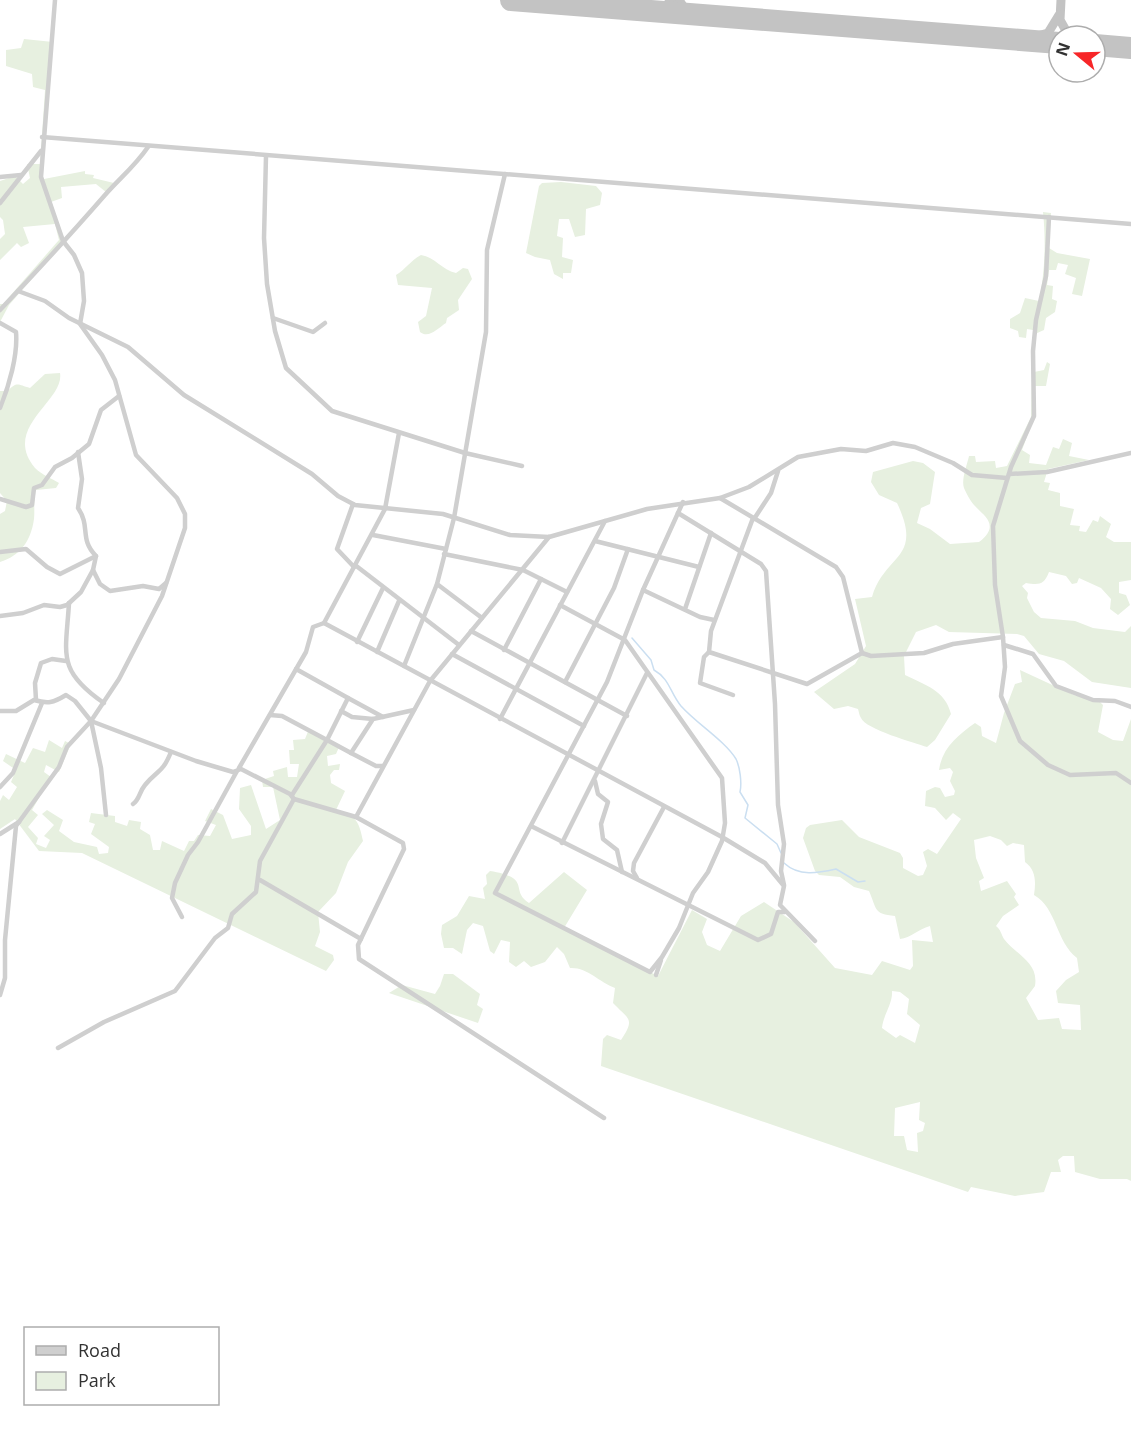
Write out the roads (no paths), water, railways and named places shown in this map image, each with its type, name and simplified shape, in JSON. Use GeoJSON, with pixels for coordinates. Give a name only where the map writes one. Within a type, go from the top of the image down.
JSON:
{"type":"FeatureCollection","features":[{"type":"Feature","properties":{"kind":"street"},"geometry":{"type":"LineString","coordinates":[[0,995],[5,978],[5,940],[14,834],[19,822],[59,767],[68,746],[104,703],[169,580],[186,528],[185,514],[167,484],[136,455],[119,396],[102,355],[80,324],[84,301],[82,273],[74,255],[63,241],[42,180],[42,137],[55,0]]}},
{"type":"Feature","properties":{"kind":"street"},"geometry":{"type":"LineString","coordinates":[[42,137],[1131,224]]}},
{"type":"Feature","properties":{"kind":"street"},"geometry":{"type":"LineString","coordinates":[[0,310],[2,305],[18,291],[134,168],[148,147]]}},
{"type":"Feature","properties":{"kind":"street"},"geometry":{"type":"LineString","coordinates":[[0,202],[41,151]]}},
{"type":"Feature","properties":{"kind":"street"},"geometry":{"type":"LineString","coordinates":[[266,156],[264,238],[267,284],[285,365],[328,409],[465,453],[522,466]]}},
{"type":"Feature","properties":{"kind":"street"},"geometry":{"type":"LineString","coordinates":[[404,666],[437,584],[454,518],[486,332],[487,250],[505,174]]}},
{"type":"Feature","properties":{"kind":"street"},"geometry":{"type":"LineString","coordinates":[[0,177],[21,175]]}},
{"type":"Feature","properties":{"kind":"street"},"geometry":{"type":"LineString","coordinates":[[1049,217],[1046,276],[1036,320],[1033,351],[1034,416],[1008,476],[993,529],[995,585],[1004,645],[1005,666],[1001,696],[1020,741],[1048,765],[1067,774],[1116,773],[1131,783]]}},
{"type":"Feature","properties":{"kind":"street"},"geometry":{"type":"LineString","coordinates":[[18,291],[45,301],[80,324],[137,352],[184,395],[312,474],[353,504],[385,509],[415,510],[454,518],[510,536],[549,537],[682,502],[720,498],[749,487],[798,457],[841,449],[866,451],[893,443],[915,447],[953,463],[972,475],[1008,476],[1047,472],[1131,453]]}},
{"type":"Feature","properties":{"kind":"street"},"geometry":{"type":"LineString","coordinates":[[273,318],[313,332],[325,322]]}},
{"type":"Feature","properties":{"kind":"street"},"geometry":{"type":"LineString","coordinates":[[0,323],[16,332],[17,337],[14,362],[0,408]]}},
{"type":"Feature","properties":{"kind":"street"},"geometry":{"type":"LineString","coordinates":[[0,500],[26,507],[32,505],[34,488],[42,485],[55,467],[93,439],[101,410],[119,396]]}},
{"type":"Feature","properties":{"kind":"street"},"geometry":{"type":"LineString","coordinates":[[182,917],[172,898],[175,883],[188,855],[198,842],[306,652],[313,627],[324,623],[373,535],[385,509],[399,433]]}},
{"type":"Feature","properties":{"kind":"street"},"geometry":{"type":"LineString","coordinates":[[78,452],[82,479],[78,508],[84,516],[86,546],[96,556]]}},
{"type":"Feature","properties":{"kind":"street"},"geometry":{"type":"LineString","coordinates":[[733,695],[700,683],[704,657],[709,652],[708,640],[714,620],[753,519],[771,493],[778,471]]}},
{"type":"Feature","properties":{"kind":"street"},"geometry":{"type":"LineString","coordinates":[[720,498],[816,554],[840,572],[862,653]]}},
{"type":"Feature","properties":{"kind":"street"},"geometry":{"type":"LineString","coordinates":[[662,957],[650,972],[646,972],[495,895],[570,755],[597,699],[625,640],[643,590],[682,502]]}},
{"type":"Feature","properties":{"kind":"street"},"geometry":{"type":"LineString","coordinates":[[353,504],[337,549],[423,620],[459,645]]}},
{"type":"Feature","properties":{"kind":"street"},"geometry":{"type":"LineString","coordinates":[[678,513],[762,564],[766,571],[778,805],[784,844],[781,877],[785,891],[779,900],[785,912],[815,941]]}},
{"type":"Feature","properties":{"kind":"street"},"geometry":{"type":"LineString","coordinates":[[500,718],[605,521]]}},
{"type":"Feature","properties":{"kind":"street"},"geometry":{"type":"LineString","coordinates":[[685,609],[711,533]]}},
{"type":"Feature","properties":{"kind":"street"},"geometry":{"type":"LineString","coordinates":[[373,535],[524,570],[567,592]]}},
{"type":"Feature","properties":{"kind":"street"},"geometry":{"type":"LineString","coordinates":[[356,817],[430,681],[549,537]]}},
{"type":"Feature","properties":{"kind":"street"},"geometry":{"type":"LineString","coordinates":[[595,541],[699,567]]}},
{"type":"Feature","properties":{"kind":"street"},"geometry":{"type":"LineString","coordinates":[[0,552],[26,549],[46,567],[60,574],[96,556]]}},
{"type":"Feature","properties":{"kind":"street"},"geometry":{"type":"LineString","coordinates":[[565,682],[598,623],[628,549]]}},
{"type":"Feature","properties":{"kind":"street"},"geometry":{"type":"LineString","coordinates":[[0,616],[23,613],[44,605],[60,607],[69,603],[81,592],[93,570],[96,556]]}},
{"type":"Feature","properties":{"kind":"street"},"geometry":{"type":"LineString","coordinates":[[93,570],[100,584],[110,591],[143,586],[159,589],[169,580]]}},
{"type":"Feature","properties":{"kind":"street"},"geometry":{"type":"LineString","coordinates":[[504,650],[541,579]]}},
{"type":"Feature","properties":{"kind":"street"},"geometry":{"type":"LineString","coordinates":[[437,584],[482,618]]}},
{"type":"Feature","properties":{"kind":"street"},"geometry":{"type":"LineString","coordinates":[[357,642],[383,588]]}},
{"type":"Feature","properties":{"kind":"street"},"geometry":{"type":"LineString","coordinates":[[643,590],[700,617],[714,620]]}},
{"type":"Feature","properties":{"kind":"street"},"geometry":{"type":"LineString","coordinates":[[377,652],[399,601]]}},
{"type":"Feature","properties":{"kind":"street"},"geometry":{"type":"LineString","coordinates":[[69,603],[64,654],[66,661],[76,678],[104,703]]}},
{"type":"Feature","properties":{"kind":"street"},"geometry":{"type":"LineString","coordinates":[[560,605],[598,623],[625,640],[722,778],[725,823],[722,837],[708,872],[693,893],[662,957],[656,975]]}},
{"type":"Feature","properties":{"kind":"street"},"geometry":{"type":"LineString","coordinates":[[324,623],[722,837],[765,863],[784,886]]}},
{"type":"Feature","properties":{"kind":"street"},"geometry":{"type":"LineString","coordinates":[[471,631],[627,716]]}},
{"type":"Feature","properties":{"kind":"street"},"geometry":{"type":"LineString","coordinates":[[709,652],[807,684],[862,653],[871,656],[924,652],[953,644],[1003,637]]}},
{"type":"Feature","properties":{"kind":"street"},"geometry":{"type":"LineString","coordinates":[[1004,645],[1033,654],[1056,686],[1093,700],[1115,701],[1131,707]]}},
{"type":"Feature","properties":{"kind":"street"},"geometry":{"type":"LineString","coordinates":[[452,654],[584,726]]}},
{"type":"Feature","properties":{"kind":"street"},"geometry":{"type":"LineString","coordinates":[[36,700],[35,683],[41,663],[52,659],[66,661]]}},
{"type":"Feature","properties":{"kind":"street"},"geometry":{"type":"LineString","coordinates":[[296,669],[383,717]]}},
{"type":"Feature","properties":{"kind":"street"},"geometry":{"type":"LineString","coordinates":[[562,843],[647,673]]}},
{"type":"Feature","properties":{"kind":"street"},"geometry":{"type":"LineString","coordinates":[[36,700],[42,704],[54,703],[69,694],[91,721],[101,768],[106,815]]}},
{"type":"Feature","properties":{"kind":"street"},"geometry":{"type":"LineString","coordinates":[[58,1048],[104,1022],[175,991],[215,938],[228,927],[231,914],[256,892],[260,880],[260,861],[348,699]]}},
{"type":"Feature","properties":{"kind":"street"},"geometry":{"type":"LineString","coordinates":[[0,711],[16,711],[36,700]]}},
{"type":"Feature","properties":{"kind":"street"},"geometry":{"type":"LineString","coordinates":[[0,787],[13,773],[42,704]]}},
{"type":"Feature","properties":{"kind":"street"},"geometry":{"type":"LineString","coordinates":[[341,711],[352,717],[373,719],[414,710]]}},
{"type":"Feature","properties":{"kind":"street"},"geometry":{"type":"LineString","coordinates":[[270,715],[282,716],[376,766],[383,766]]}},
{"type":"Feature","properties":{"kind":"street"},"geometry":{"type":"LineString","coordinates":[[351,753],[373,719]]}},
{"type":"Feature","properties":{"kind":"street"},"geometry":{"type":"LineString","coordinates":[[91,721],[228,771],[238,769],[293,797],[356,817],[405,845],[361,939],[357,954],[363,963],[604,1119]]}},
{"type":"Feature","properties":{"kind":"street"},"geometry":{"type":"LineString","coordinates":[[133,804],[139,798],[146,783],[161,772],[171,752]]}},
{"type":"Feature","properties":{"kind":"street"},"geometry":{"type":"LineString","coordinates":[[595,781],[598,794],[608,802],[601,824],[603,839],[617,850],[622,872]]}},
{"type":"Feature","properties":{"kind":"street"},"geometry":{"type":"LineString","coordinates":[[641,881],[633,871],[634,863],[664,807]]}},
{"type":"Feature","properties":{"kind":"street"},"geometry":{"type":"LineString","coordinates":[[0,834],[19,822]]}},
{"type":"Feature","properties":{"kind":"street"},"geometry":{"type":"LineString","coordinates":[[531,826],[758,940],[771,934],[778,912],[785,912]]}},
{"type":"Feature","properties":{"kind":"street"},"geometry":{"type":"LineString","coordinates":[[260,880],[361,939]]}},
{"type":"Feature","properties":{"kind":"waterway"},"geometry":{"type":"LineString","coordinates":[[632,638],[651,660],[654,670],[667,682],[681,706],[725,745],[736,759],[739,766],[740,792],[748,805],[745,818],[777,844],[781,853]]}},
{"type":"Feature","properties":{"kind":"waterway"},"geometry":{"type":"LineString","coordinates":[[784,863],[802,872],[816,873],[836,869],[858,882],[865,881]]}}]}
